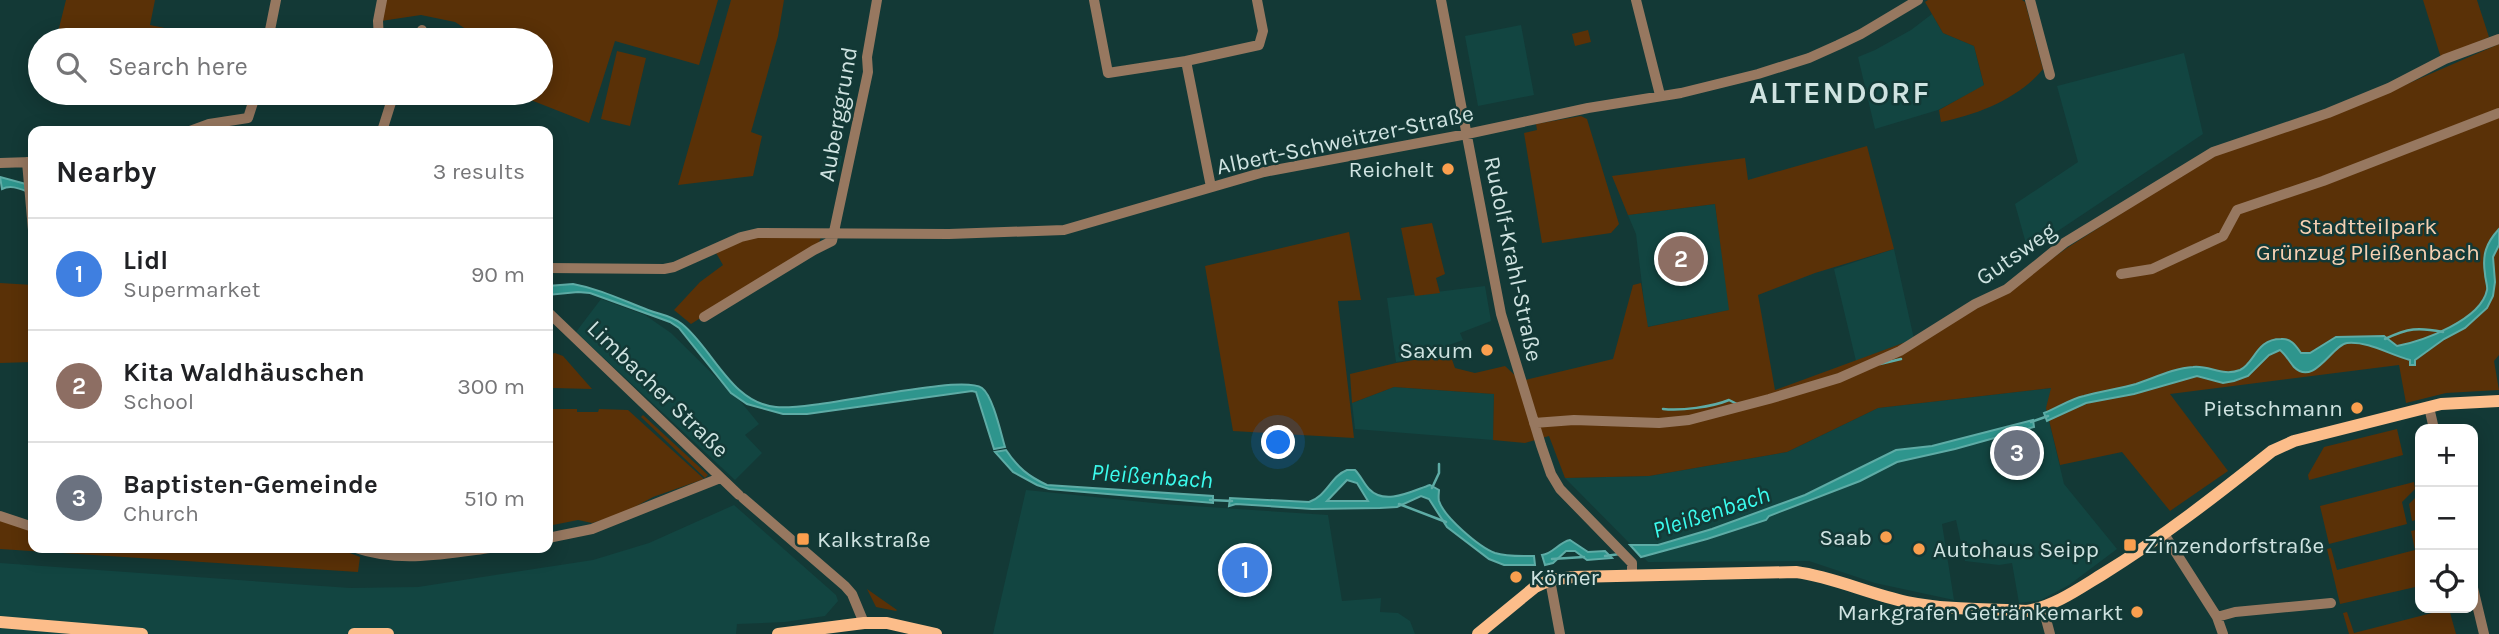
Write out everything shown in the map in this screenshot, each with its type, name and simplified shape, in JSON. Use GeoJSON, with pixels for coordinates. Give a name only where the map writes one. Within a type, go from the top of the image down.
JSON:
{"type":"FeatureCollection","features":[{"type":"Feature","properties":{"kind":"main road"},"geometry":{"type":"LineString","coordinates":[[1478,634],[1535,587],[1550,580],[1632,569],[1796,572],[1919,604],[2027,611],[2043,608],[2079,589],[2164,534],[2283,445],[2429,407],[2499,401]]}},
{"type":"Feature","properties":{"kind":"main road"},"geometry":{"type":"LineString","coordinates":[[0,622],[142,634]]}},
{"type":"Feature","properties":{"kind":"main road"},"geometry":{"type":"LineString","coordinates":[[778,634],[864,623],[887,623],[936,634]]}},
{"type":"Feature","properties":{"kind":"main road"},"geometry":{"type":"LineString","coordinates":[[354,634],[388,634]]}},
{"type":"Feature","properties":{"kind":"street"},"geometry":{"type":"LineString","coordinates":[[270,28],[276,0]]}},
{"type":"Feature","properties":{"kind":"street"},"geometry":{"type":"LineString","coordinates":[[379,28],[382,0]]}},
{"type":"Feature","properties":{"kind":"street","name":"Auberggrund"},"geometry":{"type":"LineString","coordinates":[[835,234],[868,72],[867,57],[877,0]]}},
{"type":"Feature","properties":{"kind":"street"},"geometry":{"type":"LineString","coordinates":[[1094,0],[1108,73],[1186,61],[1259,45],[1263,31],[1257,0]]}},
{"type":"Feature","properties":{"kind":"street","name":"Rudolf-Krahl-Straße"},"geometry":{"type":"LineString","coordinates":[[1441,0],[1501,314],[1541,445],[1551,474],[1560,489],[1614,544],[1632,569]]}},
{"type":"Feature","properties":{"kind":"street"},"geometry":{"type":"LineString","coordinates":[[1636,0],[1660,95]]}},
{"type":"Feature","properties":{"kind":"street","name":"Albert-Schweitzer-Straße"},"geometry":{"type":"LineString","coordinates":[[835,234],[995,234],[1065,230],[1265,172],[1681,93],[1809,58],[1861,34],[1918,0]]}},
{"type":"Feature","properties":{"kind":"street"},"geometry":{"type":"LineString","coordinates":[[2030,0],[2050,75]]}},
{"type":"Feature","properties":{"kind":"street","name":"Gutsweg"},"geometry":{"type":"LineString","coordinates":[[1534,423],[1574,420],[1659,423],[1689,420],[1839,378],[1900,351],[1975,304],[2007,289],[2064,243],[2213,152],[2328,113],[2389,88],[2445,58],[2499,39]]}},
{"type":"Feature","properties":{"kind":"street"},"geometry":{"type":"LineString","coordinates":[[1186,61],[1211,187]]}},
{"type":"Feature","properties":{"kind":"street"},"geometry":{"type":"LineString","coordinates":[[204,126],[248,118],[252,105]]}},
{"type":"Feature","properties":{"kind":"street"},"geometry":{"type":"LineString","coordinates":[[384,126],[390,105]]}},
{"type":"Feature","properties":{"kind":"street"},"geometry":{"type":"LineString","coordinates":[[2121,274],[2152,269],[2223,236],[2237,210],[2323,181],[2499,113]]}},
{"type":"Feature","properties":{"kind":"street"},"geometry":{"type":"LineString","coordinates":[[0,163],[28,162]]}},
{"type":"Feature","properties":{"kind":"street"},"geometry":{"type":"LineString","coordinates":[[553,268],[664,269],[748,235],[835,234],[832,241],[704,317]]}},
{"type":"Feature","properties":{"kind":"street","name":"Limbacher Straße"},"geometry":{"type":"LineString","coordinates":[[553,317],[720,478],[845,586],[852,594],[864,623]]}},
{"type":"Feature","properties":{"kind":"street"},"geometry":{"type":"LineString","coordinates":[[2429,407],[2433,424]]}},
{"type":"Feature","properties":{"kind":"street"},"geometry":{"type":"LineString","coordinates":[[553,537],[592,529],[720,478]]}},
{"type":"Feature","properties":{"kind":"street"},"geometry":{"type":"LineString","coordinates":[[0,516],[28,525]]}},
{"type":"Feature","properties":{"kind":"street"},"geometry":{"type":"LineString","coordinates":[[2164,534],[2217,617],[2222,634]]}},
{"type":"Feature","properties":{"kind":"street"},"geometry":{"type":"LineString","coordinates":[[370,553],[396,558],[443,553]]}},
{"type":"Feature","properties":{"kind":"street"},"geometry":{"type":"LineString","coordinates":[[1550,580],[1560,634]]}},
{"type":"Feature","properties":{"kind":"street"},"geometry":{"type":"LineString","coordinates":[[2217,617],[2235,612],[2331,603]]}},
{"type":"Feature","properties":{"kind":"street"},"geometry":{"type":"LineString","coordinates":[[2043,608],[2050,634]]}},
{"type":"Feature","properties":{"kind":"street"},"geometry":{"type":"LineString","coordinates":[[2478,609],[2484,634]]}},
{"type":"Feature","properties":{"kind":"shaded area"},"geometry":{"type":"Polygon","coordinates":[[[1932,14],[1943,33],[1974,46],[1984,86],[1938,110],[1875,129],[1858,57],[1911,30],[1932,14]]]}},
{"type":"Feature","properties":{"kind":"shaded area"},"geometry":{"type":"Polygon","coordinates":[[[1521,25],[1534,95],[1478,106],[1465,36],[1521,25]]]}},
{"type":"Feature","properties":{"kind":"shaded area"},"geometry":{"type":"Polygon","coordinates":[[[2184,53],[2203,134],[2028,251],[2015,204],[2078,162],[2057,86],[2184,53]]]}},
{"type":"Feature","properties":{"kind":"shaded area"},"geometry":{"type":"Polygon","coordinates":[[[826,152],[842,156],[839,173],[822,168],[826,152]]]}},
{"type":"Feature","properties":{"kind":"shaded area"},"geometry":{"type":"Polygon","coordinates":[[[1715,204],[1730,310],[1647,327],[1636,234],[1628,215],[1715,204]]]}},
{"type":"Feature","properties":{"kind":"shaded area"},"geometry":{"type":"Polygon","coordinates":[[[1894,249],[1914,339],[1856,361],[1834,269],[1894,249]]]}},
{"type":"Feature","properties":{"kind":"shaded area"},"geometry":{"type":"Polygon","coordinates":[[[1485,286],[1491,321],[1460,333],[1463,340],[1446,346],[1447,354],[1396,362],[1387,298],[1485,286]]]}},
{"type":"Feature","properties":{"kind":"shaded area"},"geometry":{"type":"Polygon","coordinates":[[[601,299],[645,315],[671,333],[741,402],[759,424],[745,435],[762,453],[735,480],[576,332],[601,299]]]}},
{"type":"Feature","properties":{"kind":"shaded area"},"geometry":{"type":"Polygon","coordinates":[[[1394,387],[1494,394],[1493,440],[1355,429],[1352,403],[1394,387]]]}},
{"type":"Feature","properties":{"kind":"shaded area"},"geometry":{"type":"Polygon","coordinates":[[[2052,388],[2047,412],[2064,484],[2117,549],[2069,585],[2041,600],[2019,603],[2012,563],[1999,565],[1965,561],[1956,520],[1942,524],[1954,600],[1875,583],[1809,561],[1648,562],[1565,478],[1649,476],[1787,452],[1878,408],[2052,388]]]}},
{"type":"Feature","properties":{"kind":"shaded area"},"geometry":{"type":"Polygon","coordinates":[[[1026,490],[1163,504],[1328,515],[1342,601],[1381,598],[1380,612],[1398,613],[1410,621],[1415,634],[993,634],[1026,490]]]}},
{"type":"Feature","properties":{"kind":"shaded area"},"geometry":{"type":"Polygon","coordinates":[[[734,505],[836,595],[838,601],[825,616],[785,622],[737,624],[736,634],[0,634],[0,563],[350,588],[418,587],[593,560],[649,543],[734,505]]]}},
{"type":"Feature","properties":{"kind":"green space"},"geometry":{"type":"Polygon","coordinates":[[[66,0],[155,0],[150,25],[165,28],[59,28],[66,0]]]}},
{"type":"Feature","properties":{"kind":"green space"},"geometry":{"type":"Polygon","coordinates":[[[383,0],[718,0],[699,65],[615,41],[589,123],[543,105],[553,105],[553,28],[464,28],[455,22],[421,15],[381,21],[383,0]]]}},
{"type":"Feature","properties":{"kind":"green space"},"geometry":{"type":"Polygon","coordinates":[[[731,0],[784,0],[778,36],[751,132],[762,136],[753,176],[678,185],[731,0]]]}},
{"type":"Feature","properties":{"kind":"green space"},"geometry":{"type":"Polygon","coordinates":[[[2022,0],[2025,2],[2043,69],[2022,89],[1997,104],[1941,122],[1939,110],[1984,85],[1974,46],[1943,33],[1925,2],[2022,0]]]}},
{"type":"Feature","properties":{"kind":"green space"},"geometry":{"type":"Polygon","coordinates":[[[2423,0],[2477,0],[2489,37],[2441,58],[2423,0]]]}},
{"type":"Feature","properties":{"kind":"green space"},"geometry":{"type":"Polygon","coordinates":[[[1588,30],[1591,42],[1575,46],[1572,34],[1588,30]]]}},
{"type":"Feature","properties":{"kind":"green space","name":"Stadtteilpark Grünzug Pleißenbach"},"geometry":{"type":"Polygon","coordinates":[[[2499,44],[2499,355],[2494,361],[2499,390],[2446,393],[2406,403],[2399,365],[2170,394],[2228,471],[2170,511],[2122,452],[2060,465],[2046,408],[2051,388],[1878,408],[1787,452],[1649,476],[1565,478],[1549,436],[1525,443],[1493,440],[1494,394],[1394,387],[1352,403],[1350,374],[1396,363],[1450,354],[1455,368],[1475,373],[1505,366],[1521,381],[1613,359],[1633,285],[1641,283],[1648,327],[1729,310],[1715,204],[1628,215],[1612,176],[1745,158],[1748,180],[1867,146],[1894,249],[1815,273],[1758,295],[1775,390],[1914,339],[2009,289],[2067,248],[2208,158],[2398,88],[2499,44]]]}},
{"type":"Feature","properties":{"kind":"green space"},"geometry":{"type":"Polygon","coordinates":[[[617,51],[646,58],[630,126],[601,119],[617,51]]]}},
{"type":"Feature","properties":{"kind":"green space"},"geometry":{"type":"Polygon","coordinates":[[[1581,116],[1587,119],[1619,224],[1611,233],[1542,243],[1524,133],[1537,130],[1536,124],[1581,116]]]}},
{"type":"Feature","properties":{"kind":"green space"},"geometry":{"type":"Polygon","coordinates":[[[1432,223],[1445,274],[1436,278],[1440,293],[1415,296],[1401,228],[1432,223]]]}},
{"type":"Feature","properties":{"kind":"green space"},"geometry":{"type":"Polygon","coordinates":[[[1349,232],[1361,300],[1338,301],[1354,438],[1233,431],[1205,266],[1349,232]]]}},
{"type":"Feature","properties":{"kind":"green space"},"geometry":{"type":"Polygon","coordinates":[[[768,235],[821,236],[819,243],[691,324],[674,310],[700,282],[723,265],[715,251],[745,239],[768,235]]]}},
{"type":"Feature","properties":{"kind":"green space"},"geometry":{"type":"Polygon","coordinates":[[[0,283],[28,285],[28,362],[0,363],[0,283]]]}},
{"type":"Feature","properties":{"kind":"green space"},"geometry":{"type":"Polygon","coordinates":[[[553,354],[563,356],[592,389],[553,388],[553,354]]]}},
{"type":"Feature","properties":{"kind":"green space"},"geometry":{"type":"Polygon","coordinates":[[[553,409],[577,409],[577,412],[598,412],[599,409],[628,410],[704,479],[653,497],[622,514],[592,523],[578,520],[553,525],[553,409]]]}},
{"type":"Feature","properties":{"kind":"green space"},"geometry":{"type":"Polygon","coordinates":[[[643,415],[708,475],[705,478],[641,417],[643,415]]]}},
{"type":"Feature","properties":{"kind":"green space"},"geometry":{"type":"Polygon","coordinates":[[[2397,429],[2403,455],[2309,480],[2308,475],[2324,447],[2397,429]]]}},
{"type":"Feature","properties":{"kind":"green space"},"geometry":{"type":"Polygon","coordinates":[[[2414,482],[2415,489],[2402,502],[2407,524],[2329,544],[2320,506],[2414,482]]]}},
{"type":"Feature","properties":{"kind":"green space"},"geometry":{"type":"Polygon","coordinates":[[[2415,498],[2415,520],[2412,521],[2409,504],[2415,498]]]}},
{"type":"Feature","properties":{"kind":"green space"},"geometry":{"type":"Polygon","coordinates":[[[0,519],[28,528],[28,551],[0,549],[0,519]]]}},
{"type":"Feature","properties":{"kind":"green space"},"geometry":{"type":"Polygon","coordinates":[[[2415,530],[2415,550],[2411,531],[2415,530]]]}},
{"type":"Feature","properties":{"kind":"green space"},"geometry":{"type":"Polygon","coordinates":[[[2331,548],[2337,570],[2415,550],[2415,587],[2340,604],[2327,549],[2331,548]]]}},
{"type":"Feature","properties":{"kind":"green space"},"geometry":{"type":"Polygon","coordinates":[[[62,553],[350,553],[360,557],[358,572],[62,553]]]}},
{"type":"Feature","properties":{"kind":"green space"},"geometry":{"type":"Polygon","coordinates":[[[867,589],[897,610],[876,607],[867,589]]]}},
{"type":"Feature","properties":{"kind":"green space"},"geometry":{"type":"Polygon","coordinates":[[[2347,612],[2354,633],[2432,613],[2450,613],[2456,634],[2349,634],[2343,613],[2347,612]]]}},
{"type":"Feature","properties":{"kind":"water"},"geometry":{"type":"Polygon","coordinates":[[[0,177],[26,184],[26,191],[11,187],[2,189],[0,177]]]}},
{"type":"Feature","properties":{"kind":"water"},"geometry":{"type":"Polygon","coordinates":[[[2499,229],[2499,245],[2493,257],[2493,296],[2487,308],[2465,328],[2415,360],[2415,365],[2410,365],[2410,360],[2371,346],[2347,343],[2341,345],[2316,369],[2301,372],[2280,350],[2269,355],[2248,376],[2234,381],[2223,383],[2197,376],[2134,394],[2086,403],[2047,421],[2044,413],[2074,399],[2136,384],[2179,369],[2199,367],[2227,372],[2240,370],[2261,347],[2273,340],[2288,340],[2301,353],[2310,353],[2336,337],[2384,336],[2397,346],[2435,334],[2463,320],[2482,301],[2487,288],[2485,255],[2488,244],[2499,229]]]}},
{"type":"Feature","properties":{"kind":"water"},"geometry":{"type":"Polygon","coordinates":[[[573,284],[602,292],[678,321],[735,386],[760,403],[776,407],[822,404],[946,385],[982,388],[993,407],[1005,447],[994,449],[976,392],[972,391],[807,414],[783,414],[747,404],[731,393],[679,328],[670,322],[590,293],[553,294],[553,286],[573,284]]]}},
{"type":"Feature","properties":{"kind":"water"},"geometry":{"type":"Polygon","coordinates":[[[2033,420],[2034,427],[1897,462],[1860,481],[1769,516],[1766,520],[1707,539],[1641,557],[1630,545],[1658,545],[1712,529],[1805,495],[1896,450],[1932,446],[2033,420]]]}},
{"type":"Feature","properties":{"kind":"water"},"geometry":{"type":"Polygon","coordinates":[[[1006,450],[1024,471],[1047,485],[1213,496],[1213,503],[1049,489],[1013,472],[995,452],[1006,450]]]}},
{"type":"Feature","properties":{"kind":"water"},"geometry":{"type":"Polygon","coordinates":[[[1355,470],[1369,489],[1383,496],[1399,496],[1430,485],[1439,490],[1442,508],[1472,538],[1495,553],[1534,556],[1535,565],[1504,565],[1489,559],[1447,527],[1429,499],[1421,496],[1397,507],[1380,508],[1229,506],[1230,498],[1309,502],[1342,473],[1355,470]],[[1347,480],[1327,501],[1368,501],[1357,483],[1347,480]]]}},
{"type":"Feature","properties":{"kind":"water"},"geometry":{"type":"Polygon","coordinates":[[[1570,540],[1588,552],[1605,551],[1612,558],[1587,560],[1575,551],[1566,551],[1553,563],[1545,565],[1542,555],[1570,540]]]}},
{"type":"Feature","properties":{"kind":"waterway"},"geometry":{"type":"LineString","coordinates":[[2385,339],[2413,330],[2443,332]]}},
{"type":"Feature","properties":{"kind":"waterway"},"geometry":{"type":"LineString","coordinates":[[1880,364],[1901,359]]}},
{"type":"Feature","properties":{"kind":"waterway"},"geometry":{"type":"LineString","coordinates":[[1663,409],[1696,408],[1729,400],[1737,404]]}},
{"type":"Feature","properties":{"kind":"waterway","name":"Pleißenbach"},"geometry":{"type":"LineString","coordinates":[[2031,422],[2048,416]]}},
{"type":"Feature","properties":{"kind":"waterway"},"geometry":{"type":"LineString","coordinates":[[1432,488],[1439,473],[1439,464]]}},
{"type":"Feature","properties":{"kind":"waterway","name":"Pleißenbach"},"geometry":{"type":"LineString","coordinates":[[1210,500],[1232,501]]}},
{"type":"Feature","properties":{"kind":"waterway"},"geometry":{"type":"LineString","coordinates":[[1399,504],[1446,522]]}},
{"type":"Feature","properties":{"kind":"waterway","name":"Pleißenbach"},"geometry":{"type":"LineString","coordinates":[[1605,556],[1620,554]]}},
{"type":"Feature","properties":{"kind":"waterway"},"geometry":{"type":"LineString","coordinates":[[1552,559],[1584,557]]}},
{"type":"Feature","properties":{"kind":"place","name":"Reichelt"},"geometry":{"type":"Point","coordinates":[1448,169]}},
{"type":"Feature","properties":{"kind":"place","name":"Kita Waldhäuschen"},"geometry":{"type":"Point","coordinates":[1681,259]}},
{"type":"Feature","properties":{"kind":"place","name":"Saxum"},"geometry":{"type":"Point","coordinates":[1487,350]}},
{"type":"Feature","properties":{"kind":"place","name":"Pietschmann"},"geometry":{"type":"Point","coordinates":[2357,408]}},
{"type":"Feature","properties":{"kind":"place","name":"Baptisten-Gemeinde"},"geometry":{"type":"Point","coordinates":[2017,453]}},
{"type":"Feature","properties":{"kind":"place","name":"Saab"},"geometry":{"type":"Point","coordinates":[1886,537]}},
{"type":"Feature","properties":{"kind":"place","name":"Kalkstraße"},"geometry":{"type":"Point","coordinates":[803,539]}},
{"type":"Feature","properties":{"kind":"place","name":"Zinzendorfstraße"},"geometry":{"type":"Point","coordinates":[2130,545]}},
{"type":"Feature","properties":{"kind":"place","name":"Autohaus Seipp"},"geometry":{"type":"Point","coordinates":[1919,549]}},
{"type":"Feature","properties":{"kind":"place","name":"Lidl"},"geometry":{"type":"Point","coordinates":[1245,570]}},
{"type":"Feature","properties":{"kind":"place","name":"Körner"},"geometry":{"type":"Point","coordinates":[1516,577]}},
{"type":"Feature","properties":{"kind":"place","name":"Markgrafen Getränkemarkt"},"geometry":{"type":"Point","coordinates":[2137,612]}},
{"type":"Feature","properties":{"kind":"district","name":"ALTENDORF"},"geometry":{"type":"Point","coordinates":[1840,93]}}]}
